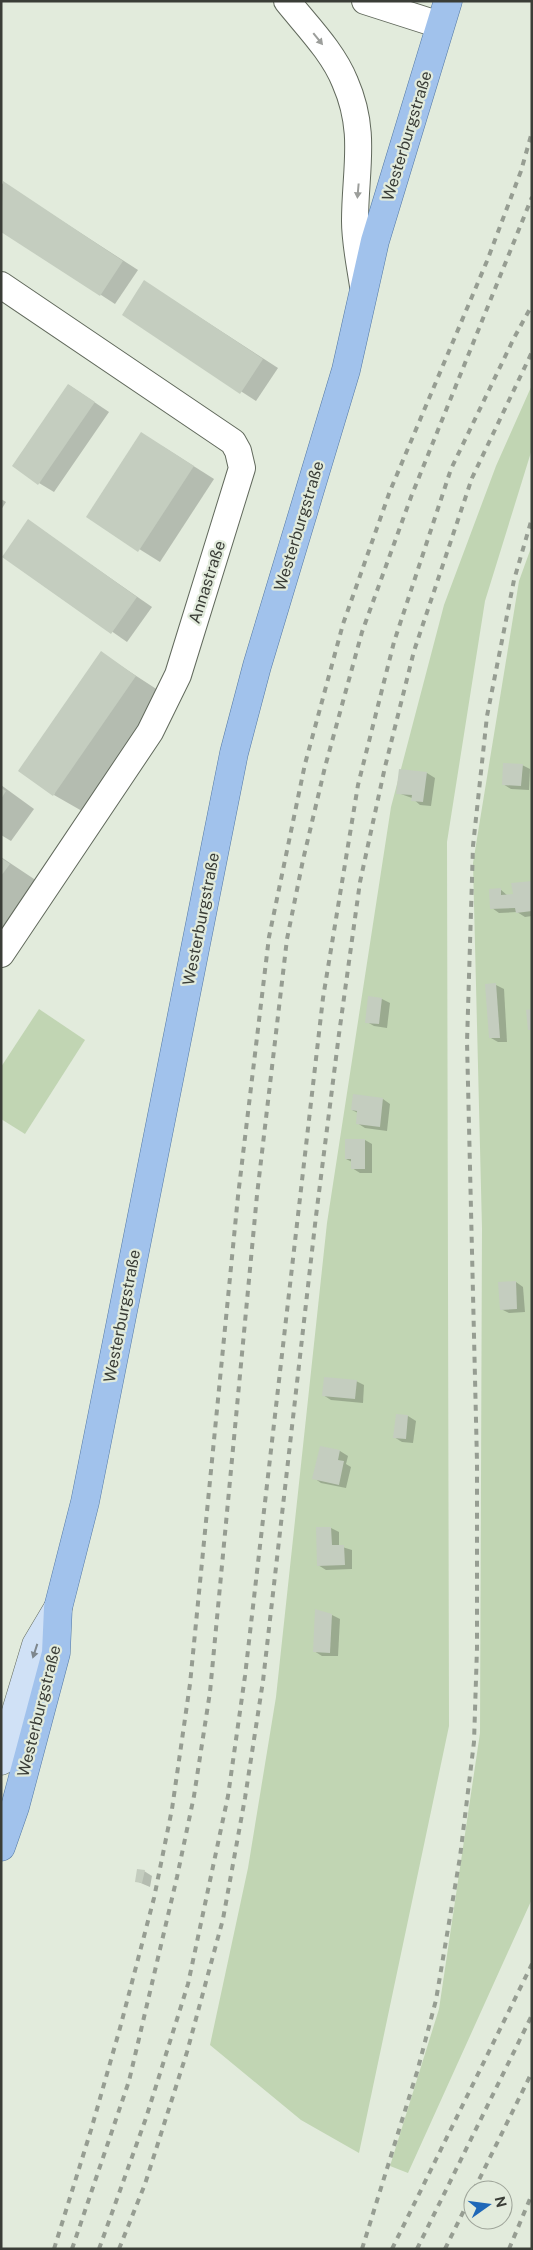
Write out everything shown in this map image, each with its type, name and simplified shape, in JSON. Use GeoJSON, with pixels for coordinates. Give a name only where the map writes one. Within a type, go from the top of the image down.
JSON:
{"type":"FeatureCollection","features":[{"type":"Feature","properties":{"kind":"main road","name":"Westerburgstraße"},"geometry":{"type":"LineString","coordinates":[[1,1847],[15,1807],[56,1653],[58,1608],[89,1483],[234,753],[257,666],[346,370],[375,241],[444,13]]}},
{"type":"Feature","properties":{"kind":"main road"},"geometry":{"type":"LineString","coordinates":[[1,1761],[36,1644],[58,1608]]}},
{"type":"Feature","properties":{"kind":"street"},"geometry":{"type":"LineString","coordinates":[[287,1],[322,44],[345,79],[354,102],[360,154],[355,222],[364,294]]}},
{"type":"Feature","properties":{"kind":"street"},"geometry":{"type":"LineString","coordinates":[[365,1],[444,13]]}},
{"type":"Feature","properties":{"kind":"street","name":"Annastraße"},"geometry":{"type":"LineString","coordinates":[[1,285],[233,442],[238,451],[242,468],[178,675],[166,701],[150,732],[1,954]]}},
{"type":"Feature","properties":{"kind":"green space"},"geometry":{"type":"Polygon","coordinates":[[[532,385],[532,449],[485,601],[447,842],[449,1726],[359,2153],[301,2120],[210,2045],[248,1868],[276,1697],[327,1223],[391,807],[444,605],[496,466],[532,385]]]}},
{"type":"Feature","properties":{"kind":"green space"},"geometry":{"type":"Polygon","coordinates":[[[532,545],[532,1899],[408,2173],[390,2166],[439,2009],[480,1733],[482,1228],[473,863],[519,581],[532,545]]]}},
{"type":"Feature","properties":{"kind":"green space"},"geometry":{"type":"Polygon","coordinates":[[[39,1009],[85,1040],[25,1134],[1,1119],[1,1067],[39,1009]]]}},
{"type":"Feature","properties":{"kind":"building"},"geometry":{"type":"Polygon","coordinates":[[[3,181],[123,261],[100,296],[1,232],[3,181]]]}},
{"type":"Feature","properties":{"kind":"building"},"geometry":{"type":"Polygon","coordinates":[[[144,280],[263,359],[240,394],[122,315],[144,280]]]}},
{"type":"Feature","properties":{"kind":"building"},"geometry":{"type":"Polygon","coordinates":[[[68,384],[95,402],[38,485],[12,466],[68,384]]]}},
{"type":"Feature","properties":{"kind":"building"},"geometry":{"type":"Polygon","coordinates":[[[141,432],[194,466],[138,552],[86,517],[141,432]]]}},
{"type":"Feature","properties":{"kind":"building"},"geometry":{"type":"Polygon","coordinates":[[[28,519],[137,597],[111,634],[2,557],[28,519]]]}},
{"type":"Feature","properties":{"kind":"building"},"geometry":{"type":"Polygon","coordinates":[[[101,651],[136,676],[53,796],[18,771],[101,651]]]}},
{"type":"Feature","properties":{"kind":"building"},"geometry":{"type":"Polygon","coordinates":[[[503,763],[523,764],[521,786],[502,785],[503,763]]]}},
{"type":"Feature","properties":{"kind":"building"},"geometry":{"type":"Polygon","coordinates":[[[399,769],[427,772],[423,802],[411,801],[412,795],[396,794],[399,769]]]}},
{"type":"Feature","properties":{"kind":"building"},"geometry":{"type":"Polygon","coordinates":[[[1,788],[6,791],[1,799],[1,788]]]}},
{"type":"Feature","properties":{"kind":"building"},"geometry":{"type":"Polygon","coordinates":[[[1,858],[10,864],[1,876],[1,858]]]}},
{"type":"Feature","properties":{"kind":"building"},"geometry":{"type":"Polygon","coordinates":[[[532,881],[532,911],[516,913],[515,908],[490,909],[489,889],[501,888],[501,895],[513,894],[511,883],[532,881]]]}},
{"type":"Feature","properties":{"kind":"building"},"geometry":{"type":"Polygon","coordinates":[[[496,983],[500,1038],[489,1038],[485,984],[496,983]]]}},
{"type":"Feature","properties":{"kind":"building"},"geometry":{"type":"Polygon","coordinates":[[[368,996],[382,998],[379,1024],[365,1023],[368,996]]]}},
{"type":"Feature","properties":{"kind":"building"},"geometry":{"type":"Polygon","coordinates":[[[532,1009],[532,1030],[528,1030],[526,1010],[532,1009]]]}},
{"type":"Feature","properties":{"kind":"building"},"geometry":{"type":"Polygon","coordinates":[[[353,1094],[383,1098],[380,1127],[356,1124],[357,1111],[351,1110],[353,1094]]]}},
{"type":"Feature","properties":{"kind":"building"},"geometry":{"type":"Polygon","coordinates":[[[345,1139],[365,1139],[365,1169],[351,1169],[351,1159],[345,1159],[345,1139]]]}},
{"type":"Feature","properties":{"kind":"building"},"geometry":{"type":"Polygon","coordinates":[[[516,1281],[517,1309],[500,1310],[498,1282],[516,1281]]]}},
{"type":"Feature","properties":{"kind":"building"},"geometry":{"type":"Polygon","coordinates":[[[324,1377],[357,1380],[355,1399],[322,1396],[324,1377]]]}},
{"type":"Feature","properties":{"kind":"building"},"geometry":{"type":"Polygon","coordinates":[[[396,1414],[408,1415],[406,1439],[393,1438],[396,1414]]]}},
{"type":"Feature","properties":{"kind":"building"},"geometry":{"type":"Polygon","coordinates":[[[320,1446],[340,1450],[338,1460],[344,1461],[339,1485],[312,1479],[320,1446]]]}},
{"type":"Feature","properties":{"kind":"building"},"geometry":{"type":"Polygon","coordinates":[[[316,1527],[331,1527],[332,1545],[344,1545],[345,1565],[317,1566],[316,1527]]]}},
{"type":"Feature","properties":{"kind":"building"},"geometry":{"type":"Polygon","coordinates":[[[315,1609],[332,1614],[330,1653],[313,1652],[315,1609]]]}},
{"type":"Feature","properties":{"kind":"building"},"geometry":{"type":"Polygon","coordinates":[[[137,1869],[145,1870],[142,1883],[135,1882],[137,1869]]]}},
{"type":"Feature","properties":{"kind":"railway"},"geometry":{"type":"LineString","coordinates":[[54,2249],[120,2028],[154,1898],[172,1809],[190,1684],[238,1196],[269,937],[305,764],[343,624],[390,491],[487,261],[521,171],[532,132]]}},
{"type":"Feature","properties":{"kind":"railway"},"geometry":{"type":"LineString","coordinates":[[72,2249],[129,2081],[194,1796],[210,1692],[257,1195],[287,939],[303,860],[325,767],[362,632],[411,497],[532,197]]}},
{"type":"Feature","properties":{"kind":"railway"},"geometry":{"type":"LineString","coordinates":[[99,2249],[146,2118],[188,1984],[228,1796],[245,1676],[323,998],[358,785],[394,642],[451,469],[514,338],[532,305]]}},
{"type":"Feature","properties":{"kind":"railway"},"geometry":{"type":"LineString","coordinates":[[119,2249],[145,2184],[187,2052],[223,1919],[245,1798],[263,1681],[316,1216],[339,1034],[360,882],[385,767],[414,651],[472,478],[532,352]]}},
{"type":"Feature","properties":{"kind":"railway"},"geometry":{"type":"LineString","coordinates":[[362,2249],[417,2072],[436,2000],[460,1857],[474,1742],[477,1648],[477,1462],[467,1042],[473,846],[487,716],[514,580],[532,518]]}},
{"type":"Feature","properties":{"kind":"railway"},"geometry":{"type":"LineString","coordinates":[[392,2249],[532,1964]]}},
{"type":"Feature","properties":{"kind":"railway"},"geometry":{"type":"LineString","coordinates":[[417,2249],[532,2015]]}},
{"type":"Feature","properties":{"kind":"railway"},"geometry":{"type":"LineString","coordinates":[[479,2180],[532,2072]]}},
{"type":"Feature","properties":{"kind":"railway"},"geometry":{"type":"LineString","coordinates":[[509,2249],[532,2194]]}},
{"type":"Feature","properties":{"kind":"railway"},"geometry":{"type":"LineString","coordinates":[[445,2249],[463,2212]]}}]}
